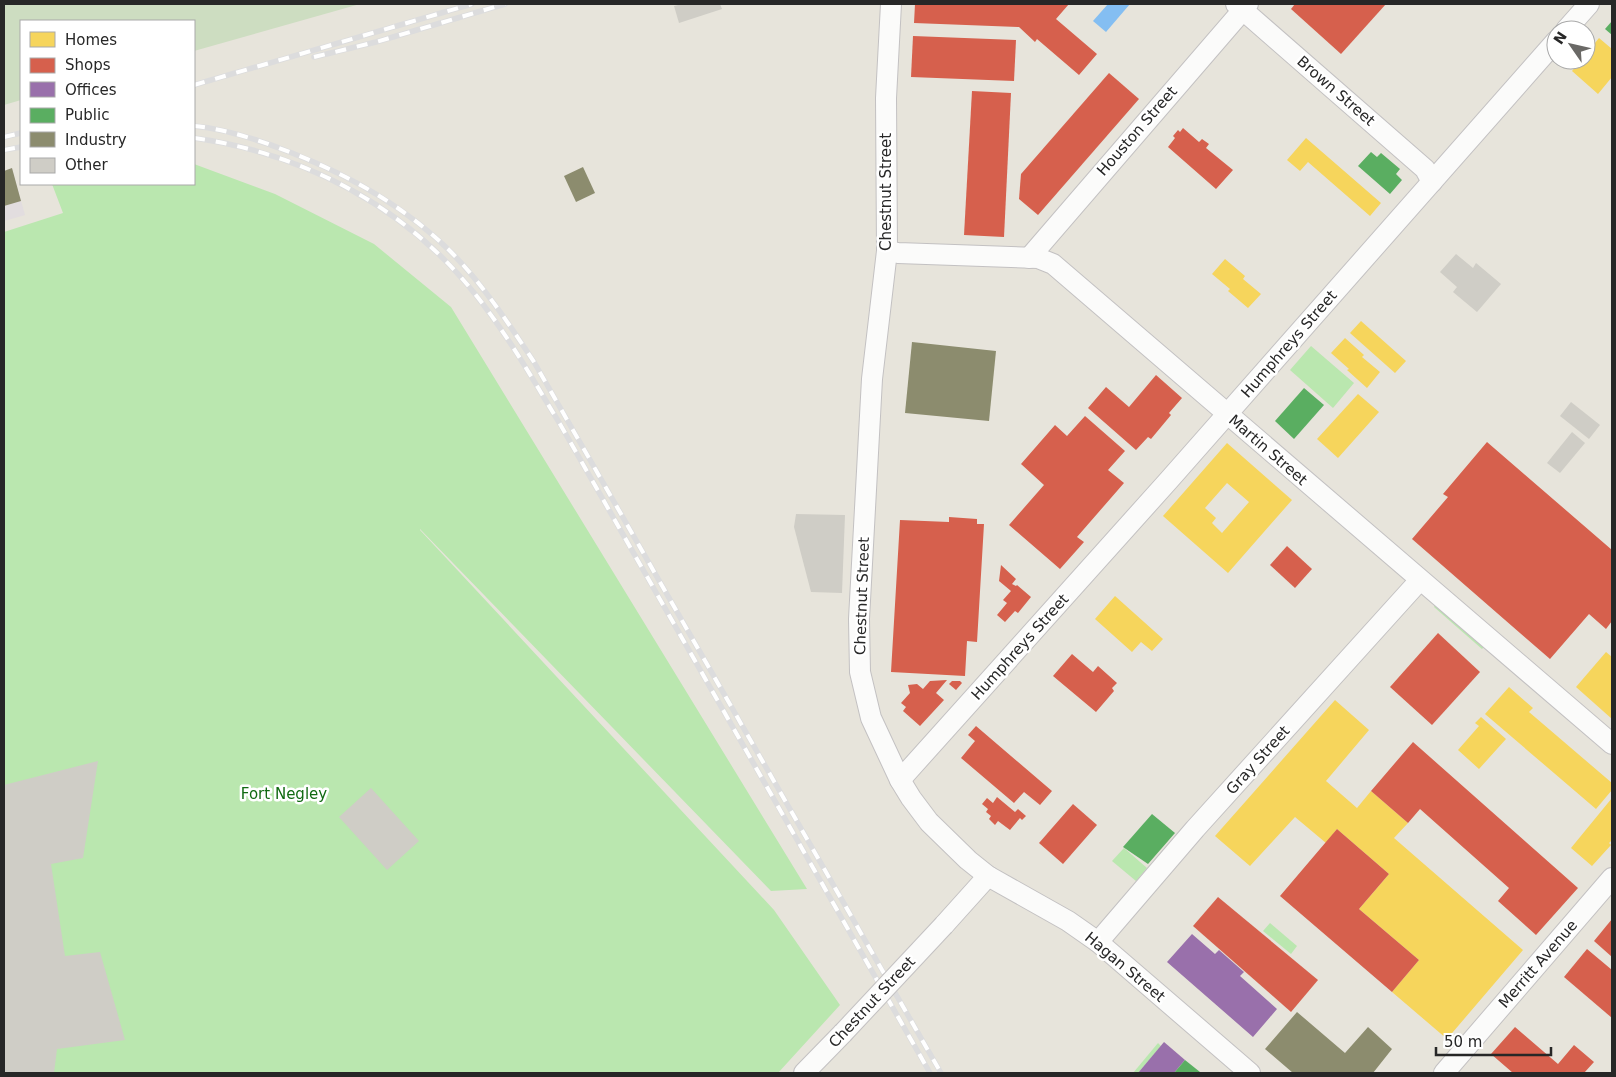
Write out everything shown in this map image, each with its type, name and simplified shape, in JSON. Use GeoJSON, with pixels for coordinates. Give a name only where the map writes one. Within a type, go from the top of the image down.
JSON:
{"type":"FeatureCollection","features":[{"type":"Feature","properties":{"kind":"street","name":"Chestnut Street"},"geometry":{"type":"LineString","coordinates":[[804,1073],[988,876],[968,860],[929,822],[911,798],[900,780],[871,718],[860,672],[859,619],[872,379],[887,251],[886,98],[891,4]]}},
{"type":"Feature","properties":{"kind":"street"},"geometry":{"type":"LineString","coordinates":[[1575,20],[1589,4]]}},
{"type":"Feature","properties":{"kind":"street","name":"Brown Street"},"geometry":{"type":"LineString","coordinates":[[1242,6],[1425,170],[1432,182]]}},
{"type":"Feature","properties":{"kind":"street","name":"Houston Street"},"geometry":{"type":"LineString","coordinates":[[1028,258],[1242,6]]}},
{"type":"Feature","properties":{"kind":"street","name":"Humphreys Street"},"geometry":{"type":"LineString","coordinates":[[900,780],[1227,414],[1546,52]]}},
{"type":"Feature","properties":{"kind":"street","name":"Martin Street"},"geometry":{"type":"LineString","coordinates":[[887,251],[1038,258],[1053,264],[1612,744]]}},
{"type":"Feature","properties":{"kind":"street","name":"Gray Street"},"geometry":{"type":"LineString","coordinates":[[1098,942],[1195,829],[1420,580]]}},
{"type":"Feature","properties":{"kind":"street","name":"Hagan Street"},"geometry":{"type":"LineString","coordinates":[[988,876],[1058,915],[1098,942],[1250,1073]]}},
{"type":"Feature","properties":{"kind":"street","name":"Merritt Avenue"},"geometry":{"type":"LineString","coordinates":[[1444,1073],[1612,878]]}},
{"type":"Feature","properties":{"kind":"shaded area"},"geometry":{"type":"Polygon","coordinates":[[[12,168],[25,215],[4,221],[4,171],[12,168]]]}},
{"type":"Feature","properties":{"kind":"green space"},"geometry":{"type":"Polygon","coordinates":[[[4,4],[360,4],[195,51],[195,20],[20,20],[20,100],[4,105],[4,4]]]}},
{"type":"Feature","properties":{"kind":"green space","name":"Fort Negley"},"geometry":{"type":"Polygon","coordinates":[[[195,164],[275,194],[374,244],[451,307],[807,889],[771,891],[420,530],[774,910],[840,1005],[778,1073],[4,1073],[4,232],[63,213],[52,185],[195,185],[195,164]]]}},
{"type":"Feature","properties":{"kind":"green space"},"geometry":{"type":"Polygon","coordinates":[[[1311,346],[1354,383],[1333,408],[1290,370],[1311,346]]]}},
{"type":"Feature","properties":{"kind":"green space"},"geometry":{"type":"Polygon","coordinates":[[[1435,605],[1484,647],[1482,649],[1434,607],[1435,605]]]}},
{"type":"Feature","properties":{"kind":"green space"},"geometry":{"type":"Polygon","coordinates":[[[1124,848],[1147,868],[1136,881],[1112,861],[1124,848]]]}},
{"type":"Feature","properties":{"kind":"green space"},"geometry":{"type":"Polygon","coordinates":[[[1270,923],[1297,946],[1291,954],[1263,931],[1270,923]]]}},
{"type":"Feature","properties":{"kind":"green space"},"geometry":{"type":"Polygon","coordinates":[[[1158,1043],[1161,1046],[1138,1073],[1133,1073],[1158,1043]]]}},
{"type":"Feature","properties":{"kind":"water"},"geometry":{"type":"Polygon","coordinates":[[[1108,4],[1130,4],[1106,32],[1093,21],[1108,4]]]}},
{"type":"Feature","properties":{"kind":"building: Homes"},"geometry":{"type":"Polygon","coordinates":[[[1599,38],[1612,49],[1612,77],[1598,94],[1572,71],[1596,70],[1596,42],[1599,38]]]}},
{"type":"Feature","properties":{"kind":"building: Homes"},"geometry":{"type":"Polygon","coordinates":[[[1306,138],[1381,203],[1370,216],[1308,162],[1300,171],[1287,160],[1306,138]]]}},
{"type":"Feature","properties":{"kind":"building: Homes"},"geometry":{"type":"Polygon","coordinates":[[[1225,259],[1245,276],[1243,279],[1261,294],[1248,308],[1212,274],[1225,259]]]}},
{"type":"Feature","properties":{"kind":"building: Homes"},"geometry":{"type":"Polygon","coordinates":[[[1361,321],[1406,361],[1395,373],[1350,333],[1361,321]]]}},
{"type":"Feature","properties":{"kind":"building: Homes"},"geometry":{"type":"Polygon","coordinates":[[[1345,338],[1364,355],[1362,357],[1380,372],[1367,388],[1331,353],[1345,338]]]}},
{"type":"Feature","properties":{"kind":"building: Homes"},"geometry":{"type":"Polygon","coordinates":[[[1358,394],[1379,412],[1338,458],[1317,439],[1358,394]]]}},
{"type":"Feature","properties":{"kind":"building: Homes"},"geometry":{"type":"Polygon","coordinates":[[[1227,443],[1292,500],[1228,573],[1163,516],[1227,443]],[[1227,483],[1205,508],[1216,518],[1212,523],[1222,533],[1249,502],[1227,483]]]}},
{"type":"Feature","properties":{"kind":"building: Homes"},"geometry":{"type":"Polygon","coordinates":[[[1115,596],[1163,639],[1152,651],[1141,642],[1132,652],[1095,619],[1115,596]]]}},
{"type":"Feature","properties":{"kind":"building: Homes"},"geometry":{"type":"Polygon","coordinates":[[[1606,652],[1612,657],[1612,719],[1576,687],[1606,652]]]}},
{"type":"Feature","properties":{"kind":"building: Homes"},"geometry":{"type":"Polygon","coordinates":[[[1509,687],[1533,708],[1529,712],[1612,783],[1612,790],[1596,809],[1485,714],[1509,687]]]}},
{"type":"Feature","properties":{"kind":"building: Homes"},"geometry":{"type":"Polygon","coordinates":[[[1335,700],[1369,730],[1326,781],[1357,808],[1371,791],[1408,823],[1394,838],[1523,950],[1447,1039],[1392,992],[1419,960],[1359,909],[1389,874],[1337,829],[1326,843],[1295,817],[1250,866],[1215,836],[1335,700]]]}},
{"type":"Feature","properties":{"kind":"building: Homes"},"geometry":{"type":"Polygon","coordinates":[[[1481,717],[1506,739],[1479,769],[1458,750],[1479,726],[1475,723],[1481,717]]]}},
{"type":"Feature","properties":{"kind":"building: Homes"},"geometry":{"type":"Polygon","coordinates":[[[1612,798],[1612,840],[1609,843],[1611,845],[1592,866],[1571,848],[1612,798]]]}},
{"type":"Feature","properties":{"kind":"building: Shops"},"geometry":{"type":"Polygon","coordinates":[[[915,4],[1069,4],[1056,19],[1097,54],[1079,75],[1037,39],[1035,42],[1019,27],[914,23],[915,4]]]}},
{"type":"Feature","properties":{"kind":"building: Shops"},"geometry":{"type":"Polygon","coordinates":[[[1295,4],[1386,4],[1341,54],[1291,9],[1295,4]]]}},
{"type":"Feature","properties":{"kind":"building: Shops"},"geometry":{"type":"Polygon","coordinates":[[[913,36],[1016,40],[1014,81],[911,77],[913,36]]]}},
{"type":"Feature","properties":{"kind":"building: Shops"},"geometry":{"type":"Polygon","coordinates":[[[1109,73],[1139,99],[1038,215],[1019,199],[1021,174],[1109,73]]]}},
{"type":"Feature","properties":{"kind":"building: Shops"},"geometry":{"type":"Polygon","coordinates":[[[972,91],[1011,93],[1004,237],[964,235],[972,91]]]}},
{"type":"Feature","properties":{"kind":"building: Shops"},"geometry":{"type":"Polygon","coordinates":[[[1183,128],[1199,142],[1202,139],[1209,144],[1206,148],[1233,170],[1216,189],[1168,147],[1175,138],[1173,136],[1178,130],[1180,132],[1183,128]]]}},
{"type":"Feature","properties":{"kind":"building: Shops"},"geometry":{"type":"Polygon","coordinates":[[[1156,375],[1182,398],[1151,439],[1148,437],[1136,450],[1088,408],[1106,387],[1129,407],[1156,375]]]}},
{"type":"Feature","properties":{"kind":"building: Shops"},"geometry":{"type":"Polygon","coordinates":[[[1085,416],[1125,451],[1108,470],[1124,483],[1077,537],[1084,542],[1060,569],[1009,525],[1044,485],[1021,464],[1055,425],[1067,436],[1085,416]]]}},
{"type":"Feature","properties":{"kind":"building: Shops"},"geometry":{"type":"Polygon","coordinates":[[[1487,442],[1612,550],[1612,621],[1606,629],[1589,614],[1550,659],[1412,539],[1448,497],[1443,494],[1487,442]]]}},
{"type":"Feature","properties":{"kind":"building: Shops"},"geometry":{"type":"Polygon","coordinates":[[[949,517],[977,519],[977,524],[984,524],[977,642],[967,641],[965,676],[891,672],[900,520],[949,522],[949,517]]]}},
{"type":"Feature","properties":{"kind":"building: Shops"},"geometry":{"type":"Polygon","coordinates":[[[1287,546],[1312,569],[1295,588],[1270,565],[1287,546]]]}},
{"type":"Feature","properties":{"kind":"building: Shops"},"geometry":{"type":"Polygon","coordinates":[[[1001,565],[1016,579],[1012,584],[1017,585],[1031,597],[1018,613],[1015,611],[1005,622],[997,615],[1007,603],[1003,600],[1011,591],[999,581],[1001,565]]]}},
{"type":"Feature","properties":{"kind":"building: Shops"},"geometry":{"type":"Polygon","coordinates":[[[1438,633],[1480,672],[1432,725],[1390,687],[1438,633]]]}},
{"type":"Feature","properties":{"kind":"building: Shops"},"geometry":{"type":"Polygon","coordinates":[[[1072,654],[1093,672],[1098,666],[1117,683],[1112,688],[1114,691],[1096,712],[1053,676],[1072,654]]]}},
{"type":"Feature","properties":{"kind":"building: Shops"},"geometry":{"type":"Polygon","coordinates":[[[947,680],[936,693],[944,700],[920,726],[903,711],[906,707],[901,703],[910,693],[908,685],[917,684],[923,689],[930,681],[947,680]]]}},
{"type":"Feature","properties":{"kind":"building: Shops"},"geometry":{"type":"Polygon","coordinates":[[[952,681],[960,681],[962,683],[956,690],[949,684],[952,681]]]}},
{"type":"Feature","properties":{"kind":"building: Shops"},"geometry":{"type":"Polygon","coordinates":[[[976,726],[1052,791],[1040,805],[1024,792],[1014,803],[961,758],[975,741],[968,735],[976,726]]]}},
{"type":"Feature","properties":{"kind":"building: Shops"},"geometry":{"type":"Polygon","coordinates":[[[1413,742],[1578,888],[1536,935],[1498,901],[1509,888],[1420,809],[1408,823],[1371,791],[1413,742]]]}},
{"type":"Feature","properties":{"kind":"building: Shops"},"geometry":{"type":"Polygon","coordinates":[[[997,797],[1015,812],[1018,809],[1026,816],[1022,820],[1020,818],[1010,830],[998,821],[995,825],[989,819],[991,816],[986,812],[988,809],[982,804],[987,798],[993,803],[997,797]]]}},
{"type":"Feature","properties":{"kind":"building: Shops"},"geometry":{"type":"Polygon","coordinates":[[[1073,804],[1097,825],[1063,864],[1039,843],[1073,804]]]}},
{"type":"Feature","properties":{"kind":"building: Shops"},"geometry":{"type":"Polygon","coordinates":[[[1337,829],[1389,874],[1359,909],[1419,960],[1392,992],[1280,896],[1337,829]]]}},
{"type":"Feature","properties":{"kind":"building: Shops"},"geometry":{"type":"Polygon","coordinates":[[[1218,897],[1318,980],[1291,1012],[1193,926],[1218,897]]]}},
{"type":"Feature","properties":{"kind":"building: Shops"},"geometry":{"type":"Polygon","coordinates":[[[1612,919],[1612,957],[1594,941],[1612,919]]]}},
{"type":"Feature","properties":{"kind":"building: Shops"},"geometry":{"type":"Polygon","coordinates":[[[1587,949],[1612,970],[1612,1018],[1564,977],[1587,949]]]}},
{"type":"Feature","properties":{"kind":"building: Shops"},"geometry":{"type":"Polygon","coordinates":[[[1515,1027],[1558,1064],[1574,1045],[1594,1062],[1584,1073],[1513,1073],[1491,1054],[1515,1027]]]}},
{"type":"Feature","properties":{"kind":"building: Offices"},"geometry":{"type":"Polygon","coordinates":[[[1192,934],[1215,954],[1219,950],[1244,972],[1240,976],[1277,1009],[1253,1037],[1167,962],[1192,934]]]}},
{"type":"Feature","properties":{"kind":"building: Offices"},"geometry":{"type":"Polygon","coordinates":[[[1164,1042],[1185,1060],[1174,1073],[1138,1073],[1164,1042]]]}},
{"type":"Feature","properties":{"kind":"building: Public"},"geometry":{"type":"Polygon","coordinates":[[[1612,21],[1612,35],[1605,29],[1612,21]]]}},
{"type":"Feature","properties":{"kind":"building: Public"},"geometry":{"type":"Polygon","coordinates":[[[1371,152],[1377,157],[1381,153],[1400,169],[1396,174],[1402,180],[1390,194],[1358,166],[1371,152]]]}},
{"type":"Feature","properties":{"kind":"building: Public"},"geometry":{"type":"Polygon","coordinates":[[[1304,388],[1324,405],[1294,439],[1275,421],[1304,388]]]}},
{"type":"Feature","properties":{"kind":"building: Public"},"geometry":{"type":"Polygon","coordinates":[[[1152,814],[1175,833],[1148,864],[1123,847],[1152,814]]]}},
{"type":"Feature","properties":{"kind":"building: Public"},"geometry":{"type":"Polygon","coordinates":[[[1185,1060],[1200,1072],[1174,1073],[1185,1060]]]}},
{"type":"Feature","properties":{"kind":"building: Industry"},"geometry":{"type":"Polygon","coordinates":[[[583,167],[595,193],[576,202],[564,176],[583,167]]]}},
{"type":"Feature","properties":{"kind":"building: Industry"},"geometry":{"type":"Polygon","coordinates":[[[12,168],[21,201],[4,206],[4,171],[12,168]]]}},
{"type":"Feature","properties":{"kind":"building: Industry"},"geometry":{"type":"Polygon","coordinates":[[[912,342],[996,351],[989,421],[905,413],[912,342]]]}},
{"type":"Feature","properties":{"kind":"building: Industry"},"geometry":{"type":"Polygon","coordinates":[[[1297,1012],[1345,1053],[1368,1027],[1392,1049],[1373,1073],[1293,1073],[1265,1049],[1297,1012]]]}},
{"type":"Feature","properties":{"kind":"building: Other"},"geometry":{"type":"Polygon","coordinates":[[[682,4],[720,4],[722,9],[679,23],[674,6],[682,4]]]}},
{"type":"Feature","properties":{"kind":"building: Other"},"geometry":{"type":"Polygon","coordinates":[[[1456,254],[1473,268],[1476,263],[1501,284],[1477,312],[1453,292],[1457,287],[1440,272],[1456,254]]]}},
{"type":"Feature","properties":{"kind":"building: Other"},"geometry":{"type":"Polygon","coordinates":[[[1571,402],[1600,425],[1589,439],[1560,416],[1571,402]]]}},
{"type":"Feature","properties":{"kind":"building: Other"},"geometry":{"type":"Polygon","coordinates":[[[1572,432],[1585,443],[1560,473],[1547,463],[1572,432]]]}},
{"type":"Feature","properties":{"kind":"building: Other"},"geometry":{"type":"Polygon","coordinates":[[[796,514],[845,515],[842,593],[811,592],[794,527],[796,514]]]}},
{"type":"Feature","properties":{"kind":"building: Other"},"geometry":{"type":"Polygon","coordinates":[[[98,761],[83,858],[51,864],[65,956],[100,952],[125,1040],[57,1049],[54,1073],[4,1073],[4,785],[98,761]]]}},
{"type":"Feature","properties":{"kind":"building: Other"},"geometry":{"type":"Polygon","coordinates":[[[371,788],[419,841],[387,870],[339,817],[371,788]]]}},
{"type":"Feature","properties":{"kind":"railway"},"geometry":{"type":"LineString","coordinates":[[195,85],[472,4]]}},
{"type":"Feature","properties":{"kind":"railway"},"geometry":{"type":"LineString","coordinates":[[314,57],[376,42],[505,4]]}},
{"type":"Feature","properties":{"kind":"railway"},"geometry":{"type":"LineString","coordinates":[[195,126],[244,136],[269,144],[314,162],[357,183],[397,208],[435,237],[464,266],[485,292],[534,362],[941,1073]]}},
{"type":"Feature","properties":{"kind":"railway"},"geometry":{"type":"LineString","coordinates":[[4,137],[20,133]]}},
{"type":"Feature","properties":{"kind":"railway"},"geometry":{"type":"LineString","coordinates":[[195,138],[235,145],[274,156],[313,171],[350,189],[385,210],[417,235],[448,263],[475,294],[530,374],[560,424],[930,1073]]}},
{"type":"Feature","properties":{"kind":"railway"},"geometry":{"type":"LineString","coordinates":[[4,150],[20,147]]}}]}
